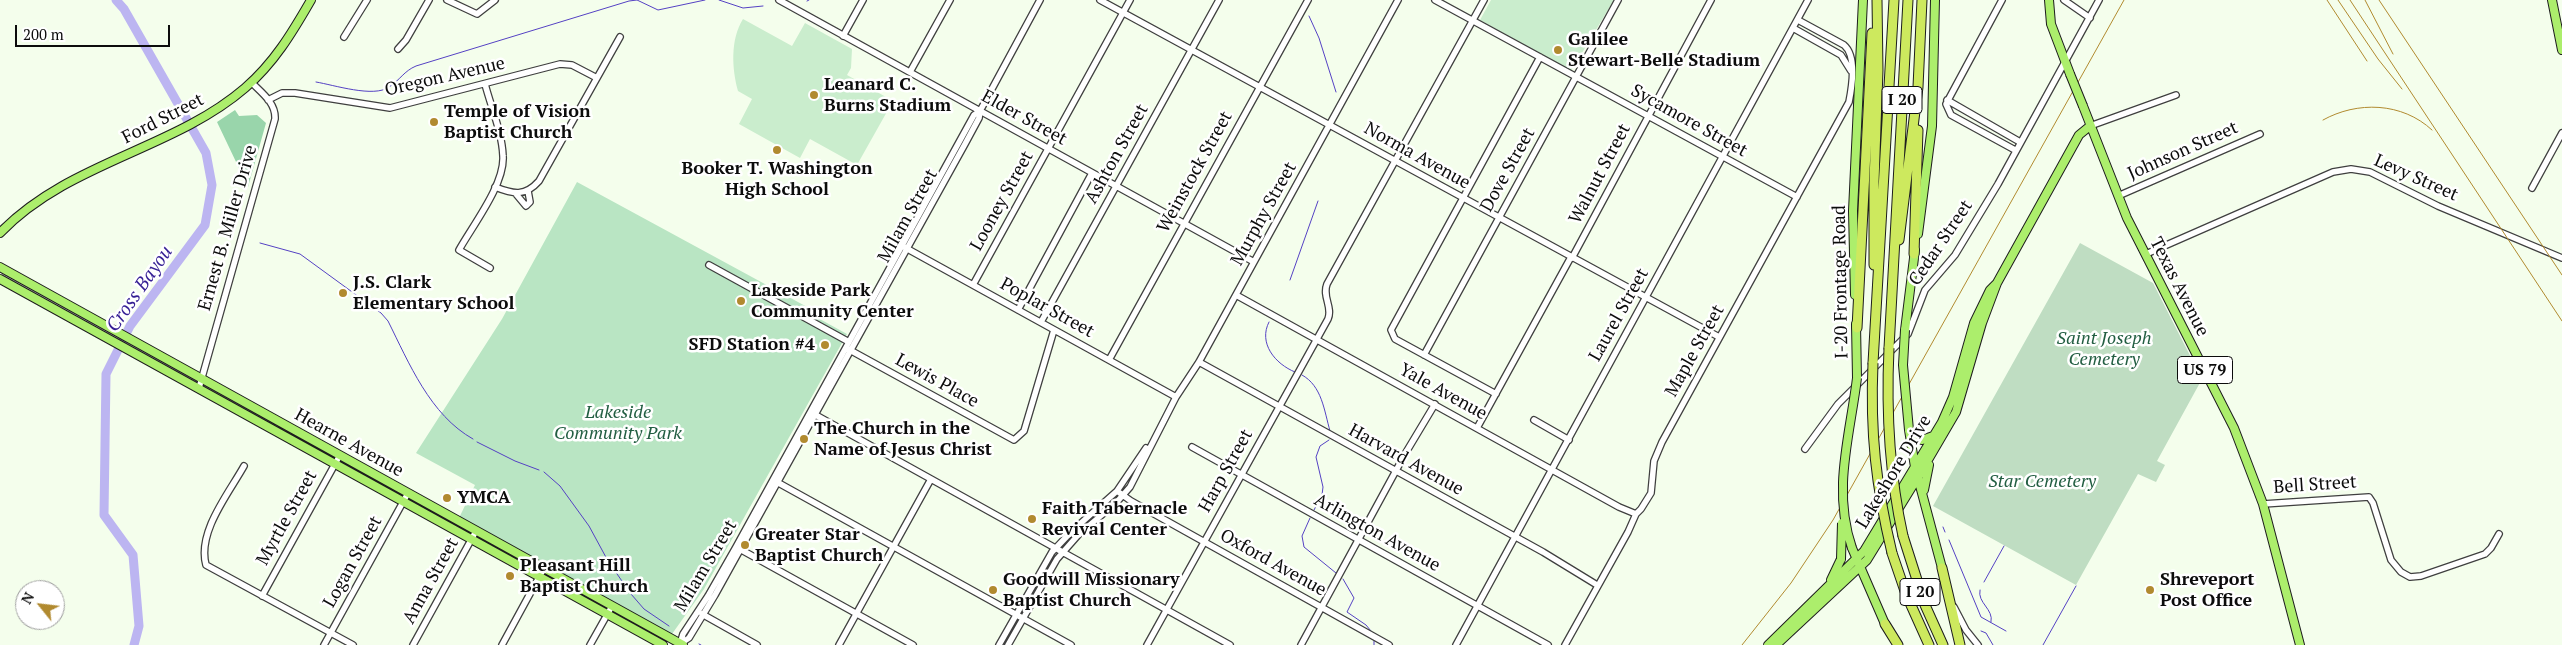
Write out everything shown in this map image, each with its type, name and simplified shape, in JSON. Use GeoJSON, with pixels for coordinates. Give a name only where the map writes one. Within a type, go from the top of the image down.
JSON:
{"type":"FeatureCollection","features":[{"type":"Feature","properties":{"kind":"highway"},"geometry":{"type":"LineString","coordinates":[[1857,328],[1873,0]]}},
{"type":"Feature","properties":{"kind":"highway"},"geometry":{"type":"LineString","coordinates":[[1875,344],[1874,182],[1878,70],[1876,0]]}},
{"type":"Feature","properties":{"kind":"highway","name":"I 20"},"geometry":{"type":"LineString","coordinates":[[1894,0],[1871,406],[1874,464],[1892,553],[1912,607],[1929,645]]}},
{"type":"Feature","properties":{"kind":"highway","name":"I 20"},"geometry":{"type":"LineString","coordinates":[[1908,0],[1889,348],[1888,442],[1892,486],[1902,536],[1919,588],[1944,645]]}},
{"type":"Feature","properties":{"kind":"highway"},"geometry":{"type":"LineString","coordinates":[[1914,254],[1922,0]]}},
{"type":"Feature","properties":{"kind":"highway"},"geometry":{"type":"LineString","coordinates":[[1891,309],[1918,87]]}},
{"type":"Feature","properties":{"kind":"highway"},"geometry":{"type":"LineString","coordinates":[[1942,568],[1960,645]]}},
{"type":"Feature","properties":{"kind":"highway"},"geometry":{"type":"LineString","coordinates":[[1885,624],[1897,645]]}},
{"type":"Feature","properties":{"kind":"main road","name":"Ford Street"},"geometry":{"type":"LineString","coordinates":[[0,233],[21,213],[50,192],[154,141],[226,102],[252,82],[280,51],[310,0]]}},
{"type":"Feature","properties":{"kind":"main road","name":"I-20 Frontage Road"},"geometry":{"type":"LineString","coordinates":[[1863,0],[1853,211],[1857,378],[1844,457],[1842,504],[1852,548],[1868,590],[1885,624]]}},
{"type":"Feature","properties":{"kind":"main road"},"geometry":{"type":"LineString","coordinates":[[1935,0],[1932,126],[1905,330],[1904,365],[1909,430],[1915,467],[1942,568]]}},
{"type":"Feature","properties":{"kind":"main road","name":"Texas Avenue"},"geometry":{"type":"LineString","coordinates":[[2049,0],[2051,24],[2118,196],[2225,409],[2263,504],[2300,645]]}},
{"type":"Feature","properties":{"kind":"main road"},"geometry":{"type":"LineString","coordinates":[[2552,0],[2562,50]]}},
{"type":"Feature","properties":{"kind":"main road","name":"Lakeshore Drive"},"geometry":{"type":"LineString","coordinates":[[1768,645],[1809,604],[1872,552],[1936,448],[1960,400],[1982,323],[1997,283],[2080,134],[2090,126]]}},
{"type":"Feature","properties":{"kind":"main road","name":"Hearne Avenue"},"geometry":{"type":"LineString","coordinates":[[0,267],[681,645]]}},
{"type":"Feature","properties":{"kind":"main road","name":"Hearne Avenue"},"geometry":{"type":"LineString","coordinates":[[0,279],[663,645]]}},
{"type":"Feature","properties":{"kind":"main road","name":"Lakeshore Drive"},"geometry":{"type":"LineString","coordinates":[[1776,645],[1839,586],[1858,564],[1934,435],[1953,396],[1978,314],[1990,290],[1997,283]]}},
{"type":"Feature","properties":{"kind":"main road"},"geometry":{"type":"LineString","coordinates":[[1909,430],[1922,440],[1934,435]]}},
{"type":"Feature","properties":{"kind":"main road"},"geometry":{"type":"LineString","coordinates":[[1924,500],[1925,479],[1936,448]]}},
{"type":"Feature","properties":{"kind":"main road"},"geometry":{"type":"LineString","coordinates":[[1809,604],[1832,578],[1841,559],[1842,504]]}},
{"type":"Feature","properties":{"kind":"main road"},"geometry":{"type":"LineString","coordinates":[[1839,586],[1855,580],[1862,583],[1868,590]]}},
{"type":"Feature","properties":{"kind":"street"},"geometry":{"type":"LineString","coordinates":[[344,37],[367,0]]}},
{"type":"Feature","properties":{"kind":"street"},"geometry":{"type":"LineString","coordinates":[[398,49],[406,40],[428,0]]}},
{"type":"Feature","properties":{"kind":"street"},"geometry":{"type":"LineString","coordinates":[[447,0],[472,13],[481,13],[495,0]]}},
{"type":"Feature","properties":{"kind":"street","name":"Elder Street"},"geometry":{"type":"LineString","coordinates":[[779,0],[1254,262]]}},
{"type":"Feature","properties":{"kind":"street"},"geometry":{"type":"LineString","coordinates":[[843,36],[863,0]]}},
{"type":"Feature","properties":{"kind":"street"},"geometry":{"type":"LineString","coordinates":[[910,72],[950,0]]}},
{"type":"Feature","properties":{"kind":"street","name":"Milam Street"},"geometry":{"type":"LineString","coordinates":[[681,645],[689,638],[701,613],[849,347],[979,118],[980,111],[1040,0]]}},
{"type":"Feature","properties":{"kind":"street","name":"Norma Avenue"},"geometry":{"type":"LineString","coordinates":[[1100,0],[1719,337]]}},
{"type":"Feature","properties":{"kind":"street","name":"Looney Street"},"geometry":{"type":"LineString","coordinates":[[973,285],[1130,0]]}},
{"type":"Feature","properties":{"kind":"street","name":"Ashton Street"},"geometry":{"type":"LineString","coordinates":[[1041,322],[1219,0]]}},
{"type":"Feature","properties":{"kind":"street","name":"Weinstock Street"},"geometry":{"type":"LineString","coordinates":[[1110,360],[1308,0]]}},
{"type":"Feature","properties":{"kind":"street","name":"Murphy Street"},"geometry":{"type":"LineString","coordinates":[[1008,645],[1052,566],[1063,552],[1123,496],[1136,476],[1152,441],[1176,397],[1200,362],[1398,0]]}},
{"type":"Feature","properties":{"kind":"street","name":"Sycamore Street"},"geometry":{"type":"LineString","coordinates":[[1435,0],[1797,197]]}},
{"type":"Feature","properties":{"kind":"street"},"geometry":{"type":"LineString","coordinates":[[1395,161],[1484,0]]}},
{"type":"Feature","properties":{"kind":"street","name":"Dove Street"},"geometry":{"type":"LineString","coordinates":[[1424,355],[1618,0]]}},
{"type":"Feature","properties":{"kind":"street","name":"Walnut Street"},"geometry":{"type":"LineString","coordinates":[[1477,428],[1711,0]]}},
{"type":"Feature","properties":{"kind":"street","name":"Laurel Street"},"geometry":{"type":"LineString","coordinates":[[1456,645],[1808,0]]}},
{"type":"Feature","properties":{"kind":"street"},"geometry":{"type":"LineString","coordinates":[[2002,0],[1947,100],[1946,109],[1951,115],[2015,150]]}},
{"type":"Feature","properties":{"kind":"street"},"geometry":{"type":"LineString","coordinates":[[2064,0],[2090,18]]}},
{"type":"Feature","properties":{"kind":"street","name":"Cedar Street"},"geometry":{"type":"LineString","coordinates":[[1805,449],[1838,404],[1906,337],[1928,285],[1959,250],[2004,175],[2015,150],[2099,0]]}},
{"type":"Feature","properties":{"kind":"street","name":"Maple Street"},"geometry":{"type":"LineString","coordinates":[[1565,645],[1628,532],[1636,514],[1642,509],[1650,493],[1654,461],[1662,442],[1848,102],[1853,60],[1847,47],[1798,20]]}},
{"type":"Feature","properties":{"kind":"street"},"geometry":{"type":"LineString","coordinates":[[1793,28],[1841,56],[1851,71]]}},
{"type":"Feature","properties":{"kind":"street"},"geometry":{"type":"LineString","coordinates":[[495,187],[516,194],[528,191],[540,179],[620,37]]}},
{"type":"Feature","properties":{"kind":"street"},"geometry":{"type":"LineString","coordinates":[[1496,394],[1424,355],[1392,335],[1391,330],[1396,317],[1464,198],[1540,57]]}},
{"type":"Feature","properties":{"kind":"street","name":"Oregon Avenue"},"geometry":{"type":"LineString","coordinates":[[268,100],[282,93],[295,92],[390,108],[564,64],[576,66],[597,78]]}},
{"type":"Feature","properties":{"kind":"street","name":"Ernest B. Miller Drive"},"geometry":{"type":"LineString","coordinates":[[199,388],[275,119],[274,108],[252,82]]}},
{"type":"Feature","properties":{"kind":"street"},"geometry":{"type":"LineString","coordinates":[[485,84],[503,156],[502,169],[495,187],[459,250],[490,268]]}},
{"type":"Feature","properties":{"kind":"street"},"geometry":{"type":"LineString","coordinates":[[2090,126],[2100,124],[2176,95]]}},
{"type":"Feature","properties":{"kind":"street"},"geometry":{"type":"LineString","coordinates":[[1947,100],[2020,142]]}},
{"type":"Feature","properties":{"kind":"street"},"geometry":{"type":"LineString","coordinates":[[2532,188],[2562,133]]}},
{"type":"Feature","properties":{"kind":"street","name":"Johnson Street"},"geometry":{"type":"LineString","coordinates":[[2118,196],[2260,134]]}},
{"type":"Feature","properties":{"kind":"street","name":"Harp Street"},"geometry":{"type":"LineString","coordinates":[[1147,645],[1317,339],[1330,311],[1325,293],[1327,284],[1395,161]]}},
{"type":"Feature","properties":{"kind":"street","name":"Levy Street"},"geometry":{"type":"LineString","coordinates":[[2146,254],[2333,172],[2351,169],[2370,172],[2438,206],[2562,258]]}},
{"type":"Feature","properties":{"kind":"street"},"geometry":{"type":"LineString","coordinates":[[1018,310],[1092,173]]}},
{"type":"Feature","properties":{"kind":"street"},"geometry":{"type":"LineString","coordinates":[[516,194],[522,204],[526,206],[530,202],[528,191]]}},
{"type":"Feature","properties":{"kind":"street","name":"Poplar Street"},"geometry":{"type":"LineString","coordinates":[[905,248],[1176,397]]}},
{"type":"Feature","properties":{"kind":"street","name":"Lewis Place"},"geometry":{"type":"LineString","coordinates":[[709,265],[1014,440],[1024,431],[1054,330]]}},
{"type":"Feature","properties":{"kind":"street","name":"Yale Avenue"},"geometry":{"type":"LineString","coordinates":[[1236,295],[1636,514]]}},
{"type":"Feature","properties":{"kind":"street","name":"Harvard Avenue"},"geometry":{"type":"LineString","coordinates":[[1200,362],[1597,585]]}},
{"type":"Feature","properties":{"kind":"street"},"geometry":{"type":"LineString","coordinates":[[1301,645],[1435,404]]}},
{"type":"Feature","properties":{"kind":"street"},"geometry":{"type":"LineString","coordinates":[[813,414],[1230,645]]}},
{"type":"Feature","properties":{"kind":"street"},"geometry":{"type":"LineString","coordinates":[[1534,420],[1569,440]]}},
{"type":"Feature","properties":{"kind":"street","name":"Murphy Street"},"geometry":{"type":"LineString","coordinates":[[999,645],[1056,548],[1117,491],[1152,441]]}},
{"type":"Feature","properties":{"kind":"street","name":"Arlington Avenue"},"geometry":{"type":"LineString","coordinates":[[1192,446],[1241,476],[1548,645]]}},
{"type":"Feature","properties":{"kind":"street","name":"Myrtle Street"},"geometry":{"type":"LineString","coordinates":[[262,596],[340,455]]}},
{"type":"Feature","properties":{"kind":"street"},"geometry":{"type":"LineString","coordinates":[[244,466],[210,526],[206,543],[206,565],[353,645]]}},
{"type":"Feature","properties":{"kind":"street"},"geometry":{"type":"LineString","coordinates":[[839,645],[931,479]]}},
{"type":"Feature","properties":{"kind":"street"},"geometry":{"type":"LineString","coordinates":[[775,481],[1071,645]]}},
{"type":"Feature","properties":{"kind":"street","name":"Oxford Avenue"},"geometry":{"type":"LineString","coordinates":[[1117,491],[1204,542],[1389,645]]}},
{"type":"Feature","properties":{"kind":"street","name":"Logan Street"},"geometry":{"type":"LineString","coordinates":[[324,645],[408,493]]}},
{"type":"Feature","properties":{"kind":"street","name":"Bell Street"},"geometry":{"type":"LineString","coordinates":[[2263,504],[2369,497],[2373,503],[2391,560],[2401,572],[2410,576],[2422,576],[2477,557],[2492,548],[2499,534]]}},
{"type":"Feature","properties":{"kind":"street","name":"Anna Street"},"geometry":{"type":"LineString","coordinates":[[413,645],[476,531]]}},
{"type":"Feature","properties":{"kind":"street"},"geometry":{"type":"LineString","coordinates":[[738,548],[913,645]]}},
{"type":"Feature","properties":{"kind":"street"},"geometry":{"type":"LineString","coordinates":[[502,645],[544,568]]}},
{"type":"Feature","properties":{"kind":"street"},"geometry":{"type":"LineString","coordinates":[[1942,568],[1956,612],[1978,645]]}},
{"type":"Feature","properties":{"kind":"street"},"geometry":{"type":"LineString","coordinates":[[590,645],[612,606]]}},
{"type":"Feature","properties":{"kind":"street"},"geometry":{"type":"LineString","coordinates":[[701,613],[757,645]]}},
{"type":"Feature","properties":{"kind":"green space","name":"Galilee Stewart-Belle Stadium"},"geometry":{"type":"Polygon","coordinates":[[[1491,0],[1614,0],[1571,71],[1480,20],[1491,0]]]}},
{"type":"Feature","properties":{"kind":"green space","name":"Leanard C. Burns Stadium"},"geometry":{"type":"Polygon","coordinates":[[[743,19],[792,46],[805,23],[852,49],[851,68],[847,75],[893,101],[857,165],[810,139],[800,158],[739,124],[752,99],[738,91],[734,73],[734,45],[743,19]]]}},
{"type":"Feature","properties":{"kind":"green space"},"geometry":{"type":"Polygon","coordinates":[[[235,110],[239,116],[257,115],[266,123],[248,187],[217,122],[235,110]]]}},
{"type":"Feature","properties":{"kind":"green space","name":"Lakeside Community Park"},"geometry":{"type":"Polygon","coordinates":[[[577,182],[809,308],[807,312],[847,334],[704,589],[672,634],[459,518],[475,485],[416,453],[502,319],[577,182]]]}},
{"type":"Feature","properties":{"kind":"green space"},"geometry":{"type":"Polygon","coordinates":[[[2080,243],[2153,283],[2202,379],[2157,461],[2165,465],[2156,482],[2138,474],[2076,585],[1933,506],[2080,243]]]}},
{"type":"Feature","properties":{"kind":"waterway","name":"Cross Bayou"},"geometry":{"type":"LineString","coordinates":[[116,0],[124,9],[206,153],[212,185],[205,225],[130,326],[106,374],[104,515],[133,555],[139,626],[134,645]]}},
{"type":"Feature","properties":{"kind":"waterway"},"geometry":{"type":"LineString","coordinates":[[316,82],[364,91],[382,90],[389,87],[408,70],[416,66],[629,1],[637,0],[658,10],[705,0]]}},
{"type":"Feature","properties":{"kind":"waterway"},"geometry":{"type":"LineString","coordinates":[[719,0],[743,8],[763,6]]}},
{"type":"Feature","properties":{"kind":"waterway"},"geometry":{"type":"LineString","coordinates":[[1309,16],[1319,38],[1336,92]]}},
{"type":"Feature","properties":{"kind":"waterway"},"geometry":{"type":"LineString","coordinates":[[1290,280],[1318,201]]}},
{"type":"Feature","properties":{"kind":"waterway"},"geometry":{"type":"LineString","coordinates":[[260,243],[300,254],[381,313],[388,321],[422,387],[445,416],[458,429],[473,439]]}},
{"type":"Feature","properties":{"kind":"waterway"},"geometry":{"type":"LineString","coordinates":[[1269,322],[1266,338],[1270,352],[1281,364],[1295,372]]}},
{"type":"Feature","properties":{"kind":"waterway"},"geometry":{"type":"LineString","coordinates":[[1302,375],[1314,385],[1318,392],[1330,431]]}},
{"type":"Feature","properties":{"kind":"waterway"},"geometry":{"type":"LineString","coordinates":[[1314,510],[1322,495],[1323,487],[1316,457],[1320,446],[1329,440]]}},
{"type":"Feature","properties":{"kind":"waterway"},"geometry":{"type":"LineString","coordinates":[[477,442],[515,461],[539,470]]}},
{"type":"Feature","properties":{"kind":"waterway"},"geometry":{"type":"LineString","coordinates":[[544,472],[560,486],[589,526],[608,561],[631,594],[644,609],[669,626]]}},
{"type":"Feature","properties":{"kind":"waterway"},"geometry":{"type":"LineString","coordinates":[[1310,518],[1302,536],[1304,547],[1336,573]]}},
{"type":"Feature","properties":{"kind":"waterway"},"geometry":{"type":"LineString","coordinates":[[1943,527],[1945,532]]}},
{"type":"Feature","properties":{"kind":"waterway"},"geometry":{"type":"LineString","coordinates":[[1949,540],[1981,617],[2006,631]]}},
{"type":"Feature","properties":{"kind":"waterway"},"geometry":{"type":"LineString","coordinates":[[1984,582],[2004,546]]}},
{"type":"Feature","properties":{"kind":"waterway"},"geometry":{"type":"LineString","coordinates":[[1343,579],[1354,598],[1347,612],[1366,625],[1371,631]]}},
{"type":"Feature","properties":{"kind":"waterway"},"geometry":{"type":"LineString","coordinates":[[2043,645],[2076,586]]}},
{"type":"Feature","properties":{"kind":"waterway"},"geometry":{"type":"LineString","coordinates":[[1980,590],[1981,599],[1990,613],[1991,622]]}},
{"type":"Feature","properties":{"kind":"waterway"},"geometry":{"type":"LineString","coordinates":[[1981,631],[1986,633],[1993,645]]}},
{"type":"Feature","properties":{"kind":"railway"},"geometry":{"type":"LineString","coordinates":[[1742,645],[1791,583],[1833,520],[2124,0]]}},
{"type":"Feature","properties":{"kind":"railway"},"geometry":{"type":"LineString","coordinates":[[2327,0],[2367,61]]}},
{"type":"Feature","properties":{"kind":"railway"},"geometry":{"type":"LineString","coordinates":[[2338,0],[2378,59],[2402,89]]}},
{"type":"Feature","properties":{"kind":"railway"},"geometry":{"type":"LineString","coordinates":[[2350,0],[2562,321]]}},
{"type":"Feature","properties":{"kind":"railway"},"geometry":{"type":"LineString","coordinates":[[2365,0],[2393,54]]}},
{"type":"Feature","properties":{"kind":"railway"},"geometry":{"type":"LineString","coordinates":[[2379,0],[2562,275]]}},
{"type":"Feature","properties":{"kind":"railway"},"geometry":{"type":"LineString","coordinates":[[2323,120],[2350,110],[2379,107],[2407,114],[2432,130]]}},
{"type":"Feature","properties":{"kind":"place","name":"Galilee Stewart-Belle Stadium"},"geometry":{"type":"Point","coordinates":[1558,50]}},
{"type":"Feature","properties":{"kind":"place","name":"Leanard C. Burns Stadium"},"geometry":{"type":"Point","coordinates":[814,95]}},
{"type":"Feature","properties":{"kind":"place","name":"Temple of Vision Baptist Church"},"geometry":{"type":"Point","coordinates":[434,122]}},
{"type":"Feature","properties":{"kind":"place","name":"Booker T. Washington High School"},"geometry":{"type":"Point","coordinates":[777,150]}},
{"type":"Feature","properties":{"kind":"place","name":"J.S. Clark Elementary School"},"geometry":{"type":"Point","coordinates":[343,293]}},
{"type":"Feature","properties":{"kind":"place","name":"Lakeside Park Community Center"},"geometry":{"type":"Point","coordinates":[741,301]}},
{"type":"Feature","properties":{"kind":"place","name":"SFD Station #4"},"geometry":{"type":"Point","coordinates":[825,345]}},
{"type":"Feature","properties":{"kind":"place","name":"The Church in the Name of Jesus Christ"},"geometry":{"type":"Point","coordinates":[804,439]}},
{"type":"Feature","properties":{"kind":"place","name":"YMCA"},"geometry":{"type":"Point","coordinates":[447,498]}},
{"type":"Feature","properties":{"kind":"place","name":"Faith Tabernacle Revival Center"},"geometry":{"type":"Point","coordinates":[1032,519]}},
{"type":"Feature","properties":{"kind":"place","name":"Greater Star Baptist Church"},"geometry":{"type":"Point","coordinates":[745,545]}},
{"type":"Feature","properties":{"kind":"place","name":"Pleasant Hill Baptist Church"},"geometry":{"type":"Point","coordinates":[510,576]}},
{"type":"Feature","properties":{"kind":"place","name":"Goodwill Missionary Baptist Church"},"geometry":{"type":"Point","coordinates":[993,590]}},
{"type":"Feature","properties":{"kind":"place","name":"Shreveport Post Office"},"geometry":{"type":"Point","coordinates":[2150,590]}},
{"type":"Feature","properties":{"kind":"park label","name":"Saint Joseph Cemetery"},"geometry":{"type":"Point","coordinates":[2104,349]}},
{"type":"Feature","properties":{"kind":"park label","name":"Star Cemetery"},"geometry":{"type":"Point","coordinates":[2042,482]}}]}
